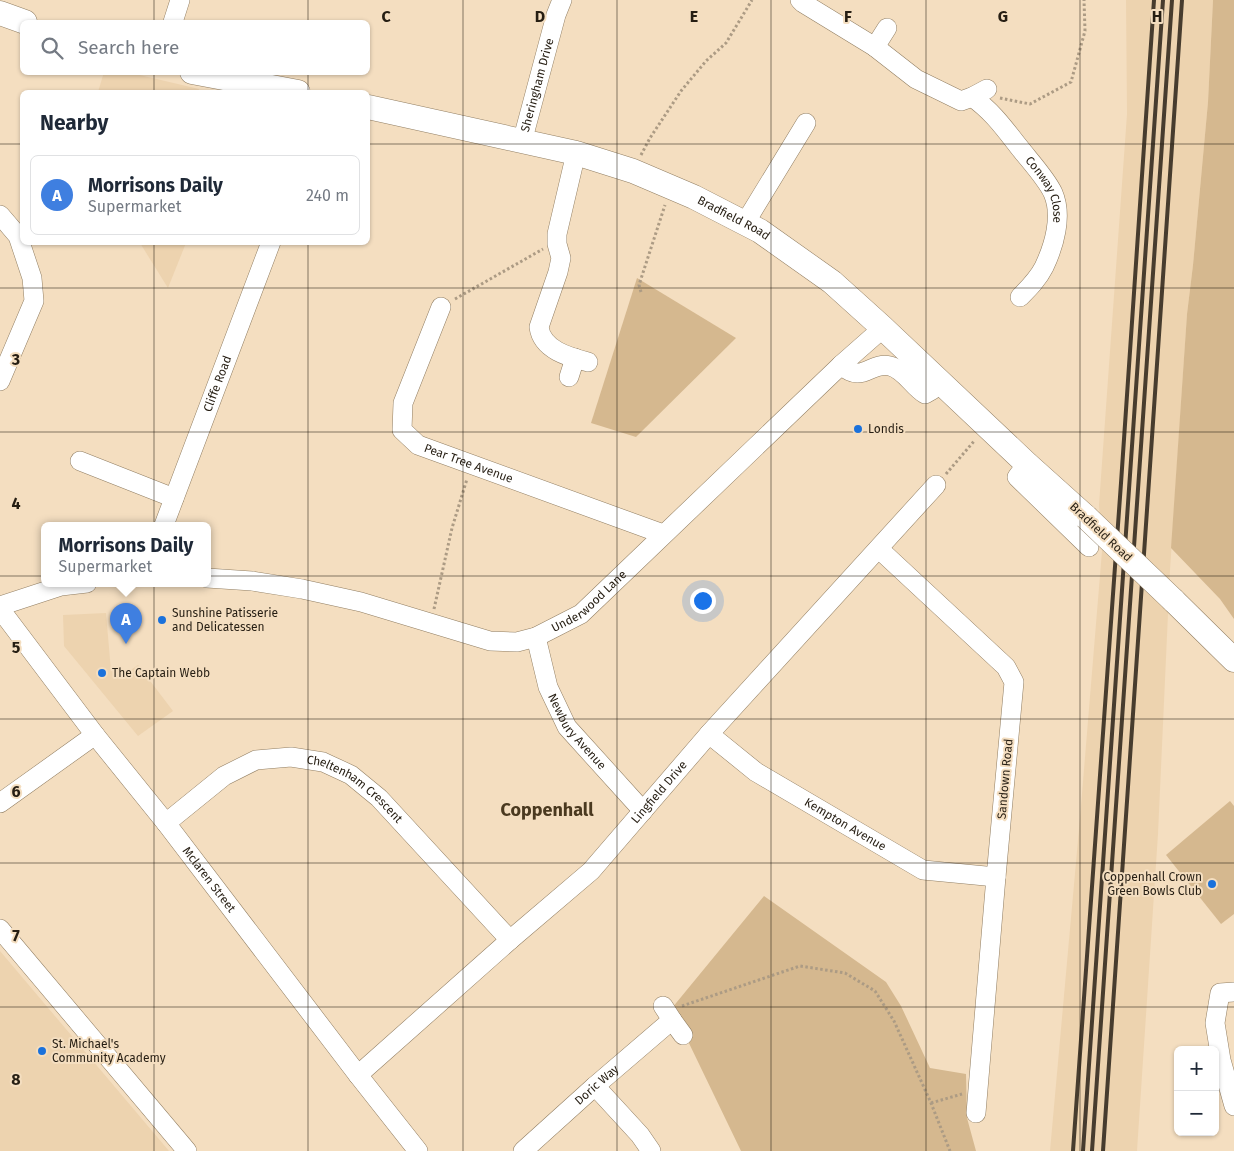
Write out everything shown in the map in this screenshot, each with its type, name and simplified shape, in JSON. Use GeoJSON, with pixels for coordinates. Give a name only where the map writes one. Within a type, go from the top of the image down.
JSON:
{"type":"FeatureCollection","features":[{"type":"Feature","properties":{"kind":"main road"},"geometry":{"type":"LineString","coordinates":[[0,13],[20,20]]}},
{"type":"Feature","properties":{"kind":"main road"},"geometry":{"type":"LineString","coordinates":[[208,75],[287,90]]}},
{"type":"Feature","properties":{"kind":"main road","name":"Bradfield Road"},"geometry":{"type":"LineString","coordinates":[[370,107],[576,154],[633,171],[694,197],[760,231],[832,282],[883,328],[986,426],[1086,517],[1234,660]]}},
{"type":"Feature","properties":{"kind":"street"},"geometry":{"type":"LineString","coordinates":[[175,20],[180,0]]}},
{"type":"Feature","properties":{"kind":"street","name":"Sheringham Drive"},"geometry":{"type":"LineString","coordinates":[[522,142],[556,15],[562,0]]}},
{"type":"Feature","properties":{"kind":"street"},"geometry":{"type":"LineString","coordinates":[[800,0],[875,47],[916,79],[962,101],[979,93]]}},
{"type":"Feature","properties":{"kind":"street"},"geometry":{"type":"LineString","coordinates":[[875,47],[887,28]]}},
{"type":"Feature","properties":{"kind":"street","name":"Conway Close"},"geometry":{"type":"LineString","coordinates":[[979,93],[983,105],[1040,174],[1053,193],[1057,212],[1056,229],[1044,267],[1020,297]]}},
{"type":"Feature","properties":{"kind":"street"},"geometry":{"type":"LineString","coordinates":[[745,223],[806,123]]}},
{"type":"Feature","properties":{"kind":"street"},"geometry":{"type":"LineString","coordinates":[[569,377],[581,360],[560,353],[551,346],[540,334],[539,327],[561,258],[557,244],[557,234],[576,154]]}},
{"type":"Feature","properties":{"kind":"street"},"geometry":{"type":"LineString","coordinates":[[0,215],[18,236],[20,242]]}},
{"type":"Feature","properties":{"kind":"street"},"geometry":{"type":"LineString","coordinates":[[0,380],[34,301],[32,278],[21,245]]}},
{"type":"Feature","properties":{"kind":"street","name":"Cliffe Road"},"geometry":{"type":"LineString","coordinates":[[165,522],[270,245]]}},
{"type":"Feature","properties":{"kind":"street","name":"Pear Tree Avenue"},"geometry":{"type":"LineString","coordinates":[[441,307],[403,402],[402,430],[418,445],[663,534]]}},
{"type":"Feature","properties":{"kind":"street","name":"Underwood Lane"},"geometry":{"type":"LineString","coordinates":[[211,578],[252,580],[361,602],[490,641],[517,642],[536,637],[581,614],[841,365],[883,328]]}},
{"type":"Feature","properties":{"kind":"street"},"geometry":{"type":"LineString","coordinates":[[841,365],[846,370],[857,374],[884,365],[892,367],[925,394],[940,382]]}},
{"type":"Feature","properties":{"kind":"street"},"geometry":{"type":"LineString","coordinates":[[80,461],[174,498]]}},
{"type":"Feature","properties":{"kind":"street","name":"Bradfield Road"},"geometry":{"type":"LineString","coordinates":[[1027,464],[1017,477],[1089,547]]}},
{"type":"Feature","properties":{"kind":"street","name":"Lingfield Drive"},"geometry":{"type":"LineString","coordinates":[[358,1075],[591,870],[709,734],[936,485]]}},
{"type":"Feature","properties":{"kind":"street","name":"Sandown Road"},"geometry":{"type":"LineString","coordinates":[[879,549],[1006,667],[1014,682],[996,877],[972,1065],[978,1088],[976,1114]]}},
{"type":"Feature","properties":{"kind":"street"},"geometry":{"type":"LineString","coordinates":[[0,608],[58,587]]}},
{"type":"Feature","properties":{"kind":"street","name":"Mclaren Street"},"geometry":{"type":"LineString","coordinates":[[0,608],[95,735],[166,822],[418,1151]]}},
{"type":"Feature","properties":{"kind":"street","name":"Newbury Avenue"},"geometry":{"type":"LineString","coordinates":[[536,637],[548,687],[567,727],[643,811]]}},
{"type":"Feature","properties":{"kind":"street","name":"Kempton Avenue"},"geometry":{"type":"LineString","coordinates":[[709,734],[756,772],[923,870],[996,877]]}},
{"type":"Feature","properties":{"kind":"street"},"geometry":{"type":"LineString","coordinates":[[0,803],[95,735]]}},
{"type":"Feature","properties":{"kind":"street","name":"Cheltenham Crescent"},"geometry":{"type":"LineString","coordinates":[[166,822],[224,776],[256,760],[291,758],[323,762],[351,775],[379,798],[510,940]]}},
{"type":"Feature","properties":{"kind":"street"},"geometry":{"type":"LineString","coordinates":[[0,929],[187,1151]]}},
{"type":"Feature","properties":{"kind":"street"},"geometry":{"type":"LineString","coordinates":[[1224,987],[1215,1022],[1220,1060],[1234,1106]]}},
{"type":"Feature","properties":{"kind":"street","name":"Doric Way"},"geometry":{"type":"LineString","coordinates":[[523,1151],[595,1086],[673,1021]]}},
{"type":"Feature","properties":{"kind":"street"},"geometry":{"type":"LineString","coordinates":[[595,1086],[640,1135],[651,1151]]}},
{"type":"Feature","properties":{"kind":"path"},"geometry":{"type":"LineString","coordinates":[[633,171],[650,138],[681,91],[706,61],[726,43],[752,0]]}},
{"type":"Feature","properties":{"kind":"path"},"geometry":{"type":"LineString","coordinates":[[979,93],[1030,104],[1071,82],[1085,31],[1084,0]]}},
{"type":"Feature","properties":{"kind":"path"},"geometry":{"type":"LineString","coordinates":[[641,292],[639,284],[672,188]]}},
{"type":"Feature","properties":{"kind":"path"},"geometry":{"type":"LineString","coordinates":[[441,307],[546,247]]}},
{"type":"Feature","properties":{"kind":"path"},"geometry":{"type":"LineString","coordinates":[[936,485],[986,426]]}},
{"type":"Feature","properties":{"kind":"path"},"geometry":{"type":"LineString","coordinates":[[430,623],[452,528],[472,464]]}},
{"type":"Feature","properties":{"kind":"path"},"geometry":{"type":"LineString","coordinates":[[673,1021],[680,1007],[800,966],[845,973],[875,991],[894,1021],[931,1103],[950,1151]]}},
{"type":"Feature","properties":{"kind":"path"},"geometry":{"type":"LineString","coordinates":[[931,1103],[978,1088]]}},
{"type":"Feature","properties":{"kind":"shaded area"},"geometry":{"type":"Polygon","coordinates":[[[1126,0],[1213,0],[1208,102],[1187,314],[1170,570],[1158,834],[1137,1151],[1050,1151],[1102,551],[1099,505],[1127,114],[1126,0]]]}},
{"type":"Feature","properties":{"kind":"shaded area"},"geometry":{"type":"Polygon","coordinates":[[[1213,0],[1234,0],[1234,619],[1220,599],[1171,548],[1187,314],[1208,102],[1213,0]]]}},
{"type":"Feature","properties":{"kind":"shaded area"},"geometry":{"type":"Polygon","coordinates":[[[103,75],[140,75],[199,89],[199,90],[99,90],[103,75]]]}},
{"type":"Feature","properties":{"kind":"shaded area"},"geometry":{"type":"Polygon","coordinates":[[[141,245],[185,245],[168,288],[141,245]]]}},
{"type":"Feature","properties":{"kind":"shaded area"},"geometry":{"type":"Polygon","coordinates":[[[637,278],[736,338],[636,437],[591,423],[637,278]]]}},
{"type":"Feature","properties":{"kind":"shaded area","name":"The Captain Webb"},"geometry":{"type":"Polygon","coordinates":[[[106,613],[111,671],[125,674],[138,665],[173,711],[138,736],[64,646],[63,615],[106,613]]]}},
{"type":"Feature","properties":{"kind":"shaded area","name":"Coppenhall Crown Green Bowls Club"},"geometry":{"type":"Polygon","coordinates":[[[1230,801],[1234,806],[1234,914],[1221,924],[1166,855],[1230,801]]]}},
{"type":"Feature","properties":{"kind":"shaded area"},"geometry":{"type":"Polygon","coordinates":[[[764,896],[886,982],[901,1006],[930,1068],[966,1074],[967,1118],[976,1151],[741,1151],[672,1008],[764,896]]]}},
{"type":"Feature","properties":{"kind":"shaded area","name":"St. Michael's Community Academy"},"geometry":{"type":"Polygon","coordinates":[[[0,951],[169,1151],[0,1151],[0,951]]]}},
{"type":"Feature","properties":{"kind":"railway"},"geometry":{"type":"LineString","coordinates":[[1073,1151],[1154,0]]}},
{"type":"Feature","properties":{"kind":"railway"},"geometry":{"type":"LineString","coordinates":[[1083,1151],[1163,0]]}},
{"type":"Feature","properties":{"kind":"railway"},"geometry":{"type":"LineString","coordinates":[[1092,1151],[1172,0]]}},
{"type":"Feature","properties":{"kind":"railway"},"geometry":{"type":"LineString","coordinates":[[1103,1151],[1182,0]]}},
{"type":"Feature","properties":{"kind":"place","name":"Londis"},"geometry":{"type":"Point","coordinates":[858,429]}},
{"type":"Feature","properties":{"kind":"place","name":"Sunshine Patisserie and Delicatessen"},"geometry":{"type":"Point","coordinates":[162,620]}},
{"type":"Feature","properties":{"kind":"place","name":"Morrisons Daily"},"geometry":{"type":"Point","coordinates":[126,644]}},
{"type":"Feature","properties":{"kind":"place","name":"The Captain Webb"},"geometry":{"type":"Point","coordinates":[102,673]}},
{"type":"Feature","properties":{"kind":"place","name":"Coppenhall Crown Green Bowls Club"},"geometry":{"type":"Point","coordinates":[1212,884]}},
{"type":"Feature","properties":{"kind":"place","name":"St. Michael's Community Academy"},"geometry":{"type":"Point","coordinates":[42,1051]}},
{"type":"Feature","properties":{"kind":"district","name":"Coppenhall"},"geometry":{"type":"Point","coordinates":[547,810]}}]}
